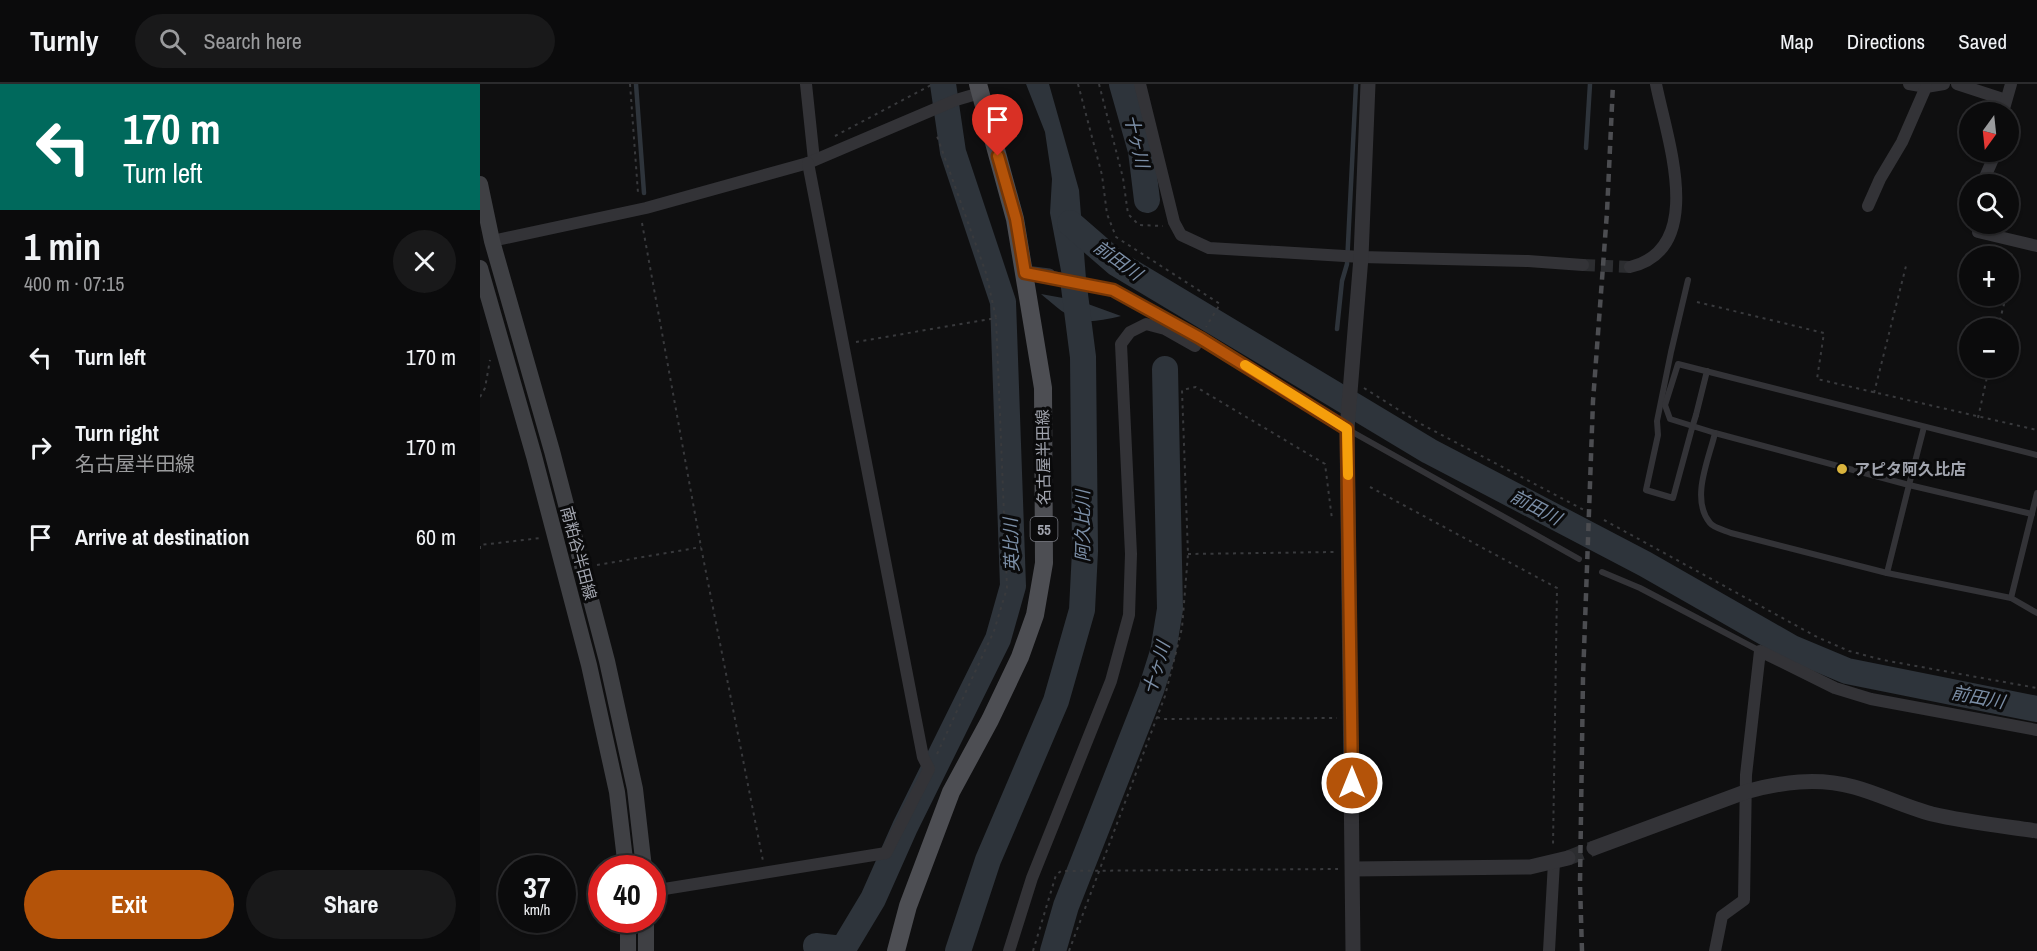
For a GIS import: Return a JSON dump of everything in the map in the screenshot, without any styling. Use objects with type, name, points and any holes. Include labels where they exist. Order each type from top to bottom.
[{"type":"main road","name":"名古屋半田線","points":[[896,951],[908,906],[951,792],[990,720],[1020,657],[1035,615],[1044,563],[1043,388],[1016,219],[979,88]]},
{"type":"main road","name":"南粕谷半田線","points":[[480,184],[486,242],[582,567],[607,661],[635,789],[643,855]]},
{"type":"main road","name":"南粕谷半田線","points":[[480,268],[589,665],[617,792],[624,855]]},
{"type":"main road","points":[[628,933],[628,951]]},
{"type":"main road","points":[[646,933],[646,951]]},
{"type":"street","points":[[666,889],[886,853],[929,769],[923,757],[811,162],[806,84]]},
{"type":"street","points":[[1140,84],[1176,226],[1181,235],[1209,248],[1361,257],[1528,261],[1583,265]]},
{"type":"street","points":[[1353,951],[1347,426],[1361,257],[1368,84]]},
{"type":"street","points":[[1630,267],[1640,265],[1656,254],[1672,234],[1677,215],[1678,195],[1656,84]]},
{"type":"street","points":[[1909,84],[1926,87],[1944,84]]},
{"type":"street","points":[[1957,84],[1996,102]]},
{"type":"street","points":[[2006,102],[2011,84]]},
{"type":"street","points":[[1868,206],[1880,179],[1902,142],[1926,87]]},
{"type":"street","points":[[486,242],[646,208],[811,162],[979,88]]},
{"type":"street","points":[[1986,234],[2037,246]]},
{"type":"street","points":[[1025,273],[1113,290],[1200,338],[1347,426]]},
{"type":"street","points":[[1009,951],[1032,878],[1111,681],[1129,615],[1131,554],[1121,344],[1130,332],[1146,324],[1165,329],[1195,346],[1200,338]]},
{"type":"street","points":[[1715,951],[1722,916],[1744,900],[1745,792],[1760,651],[1835,688],[1871,699],[2037,730]]},
{"type":"street","points":[[1594,848],[1745,792],[1769,785],[1803,781],[1831,782],[1855,787],[1934,814],[2037,831]]},
{"type":"street","points":[[1353,869],[1495,869],[1530,867],[1561,860],[1549,951]]},
{"type":"lane","points":[[1688,280],[1668,363],[1657,421],[1658,435],[1646,490],[1672,498],[1707,371]]},
{"type":"lane","points":[[2032,514],[1909,485],[1715,433],[1670,419],[1665,405],[1678,364],[2037,455]]},
{"type":"lane","points":[[1347,426],[1579,559]]},
{"type":"lane","points":[[1887,573],[1924,427]]},
{"type":"lane","points":[[1715,433],[1701,490],[1702,510],[1711,525],[1731,533],[1887,573],[2012,598],[2037,613]]},
{"type":"lane","points":[[2012,598],[2037,493]]},
{"type":"lane","points":[[1602,572],[1640,588],[1760,651]]},
{"type":"path","points":[[630,84],[638,193]]},
{"type":"path","points":[[826,154],[827,142],[850,126],[933,84]]},
{"type":"path","points":[[1078,84],[1102,175],[1110,228],[1123,243],[1220,304],[1200,338]]},
{"type":"path","points":[[1099,84],[1123,178],[1128,214],[1139,225],[1176,226]]},
{"type":"path","points":[[929,769],[956,716],[994,631],[1007,588],[996,318],[986,273],[937,136]]},
{"type":"path","points":[[642,223],[701,547],[765,872]]},
{"type":"path","points":[[1874,393],[1907,262]]},
{"type":"path","points":[[1697,302],[1824,333],[1817,380],[2037,430]]},
{"type":"path","points":[[844,344],[996,318]]},
{"type":"path","points":[[480,397],[485,388],[494,342],[501,340]]},
{"type":"path","points":[[1978,418],[1987,378]]},
{"type":"path","points":[[1349,381],[1421,424],[1584,510]]},
{"type":"path","points":[[1069,951],[1084,906],[1100,870],[1157,717],[1182,628],[1188,554],[1182,390],[1196,387],[1325,464],[1333,521]]},
{"type":"path","points":[[1370,487],[1557,588],[1552,835],[1561,860]]},
{"type":"path","points":[[1604,520],[1817,637],[1849,651],[1883,660],[2037,688]]},
{"type":"path","points":[[480,549],[480,545],[555,535]]},
{"type":"path","points":[[1188,554],[1336,552],[1336,544]]},
{"type":"path","points":[[582,567],[701,547]]},
{"type":"path","points":[[1157,717],[1162,719],[1352,718]]},
{"type":"path","points":[[1033,951],[1056,875],[1061,871],[1353,869]]},
{"type":"shaded area","points":[[1026,84],[1049,84],[1079,190],[1088,304],[1121,316],[1095,321],[1077,319],[1061,311],[1041,294],[1063,298],[1062,276],[1050,213],[1052,179],[1045,132]]},
{"type":"waterway","points":[[636,84],[644,193]]},
{"type":"waterway","name":"英比川","points":[[816,946],[843,949],[873,899],[905,827],[998,639],[1013,586],[1003,302],[953,152],[943,84]]},
{"type":"waterway","name":"十ヶ川","points":[[1122,84],[1141,151],[1147,200]]},
{"type":"waterway","points":[[1337,329],[1342,281],[1347,264],[1356,84]]},
{"type":"waterway","points":[[1586,148],[1590,84]]},
{"type":"waterway","name":"前田川","points":[[1070,223],[1116,263],[1429,451],[1645,564],[1792,648],[1847,671],[2037,709]]},
{"type":"waterway","name":"阿久比川","points":[[958,951],[988,860],[1056,701],[1082,610],[1085,551],[1083,357],[1074,287]]},
{"type":"waterway","name":"十ヶ川","points":[[1053,951],[1066,906],[1151,690],[1163,652],[1170,609],[1165,369]]},
{"type":"tunnel","points":[[1583,265],[1630,267]]},
{"type":"tunnel","points":[[1568,858],[1594,848]]},
{"type":"railway","points":[[1582,951],[1580,884],[1583,678],[1593,401],[1607,212],[1613,84]]},
{"type":"slow traffic","points":[[1245,365],[1347,429],[1348,475]]},
{"type":"place","name":"アピタ阿久比店","points":[[1842,469]]},
{"type":"route","points":[[998,156],[1016,219],[1025,273],[1113,290],[1200,338],[1347,429],[1352,783]]}]
